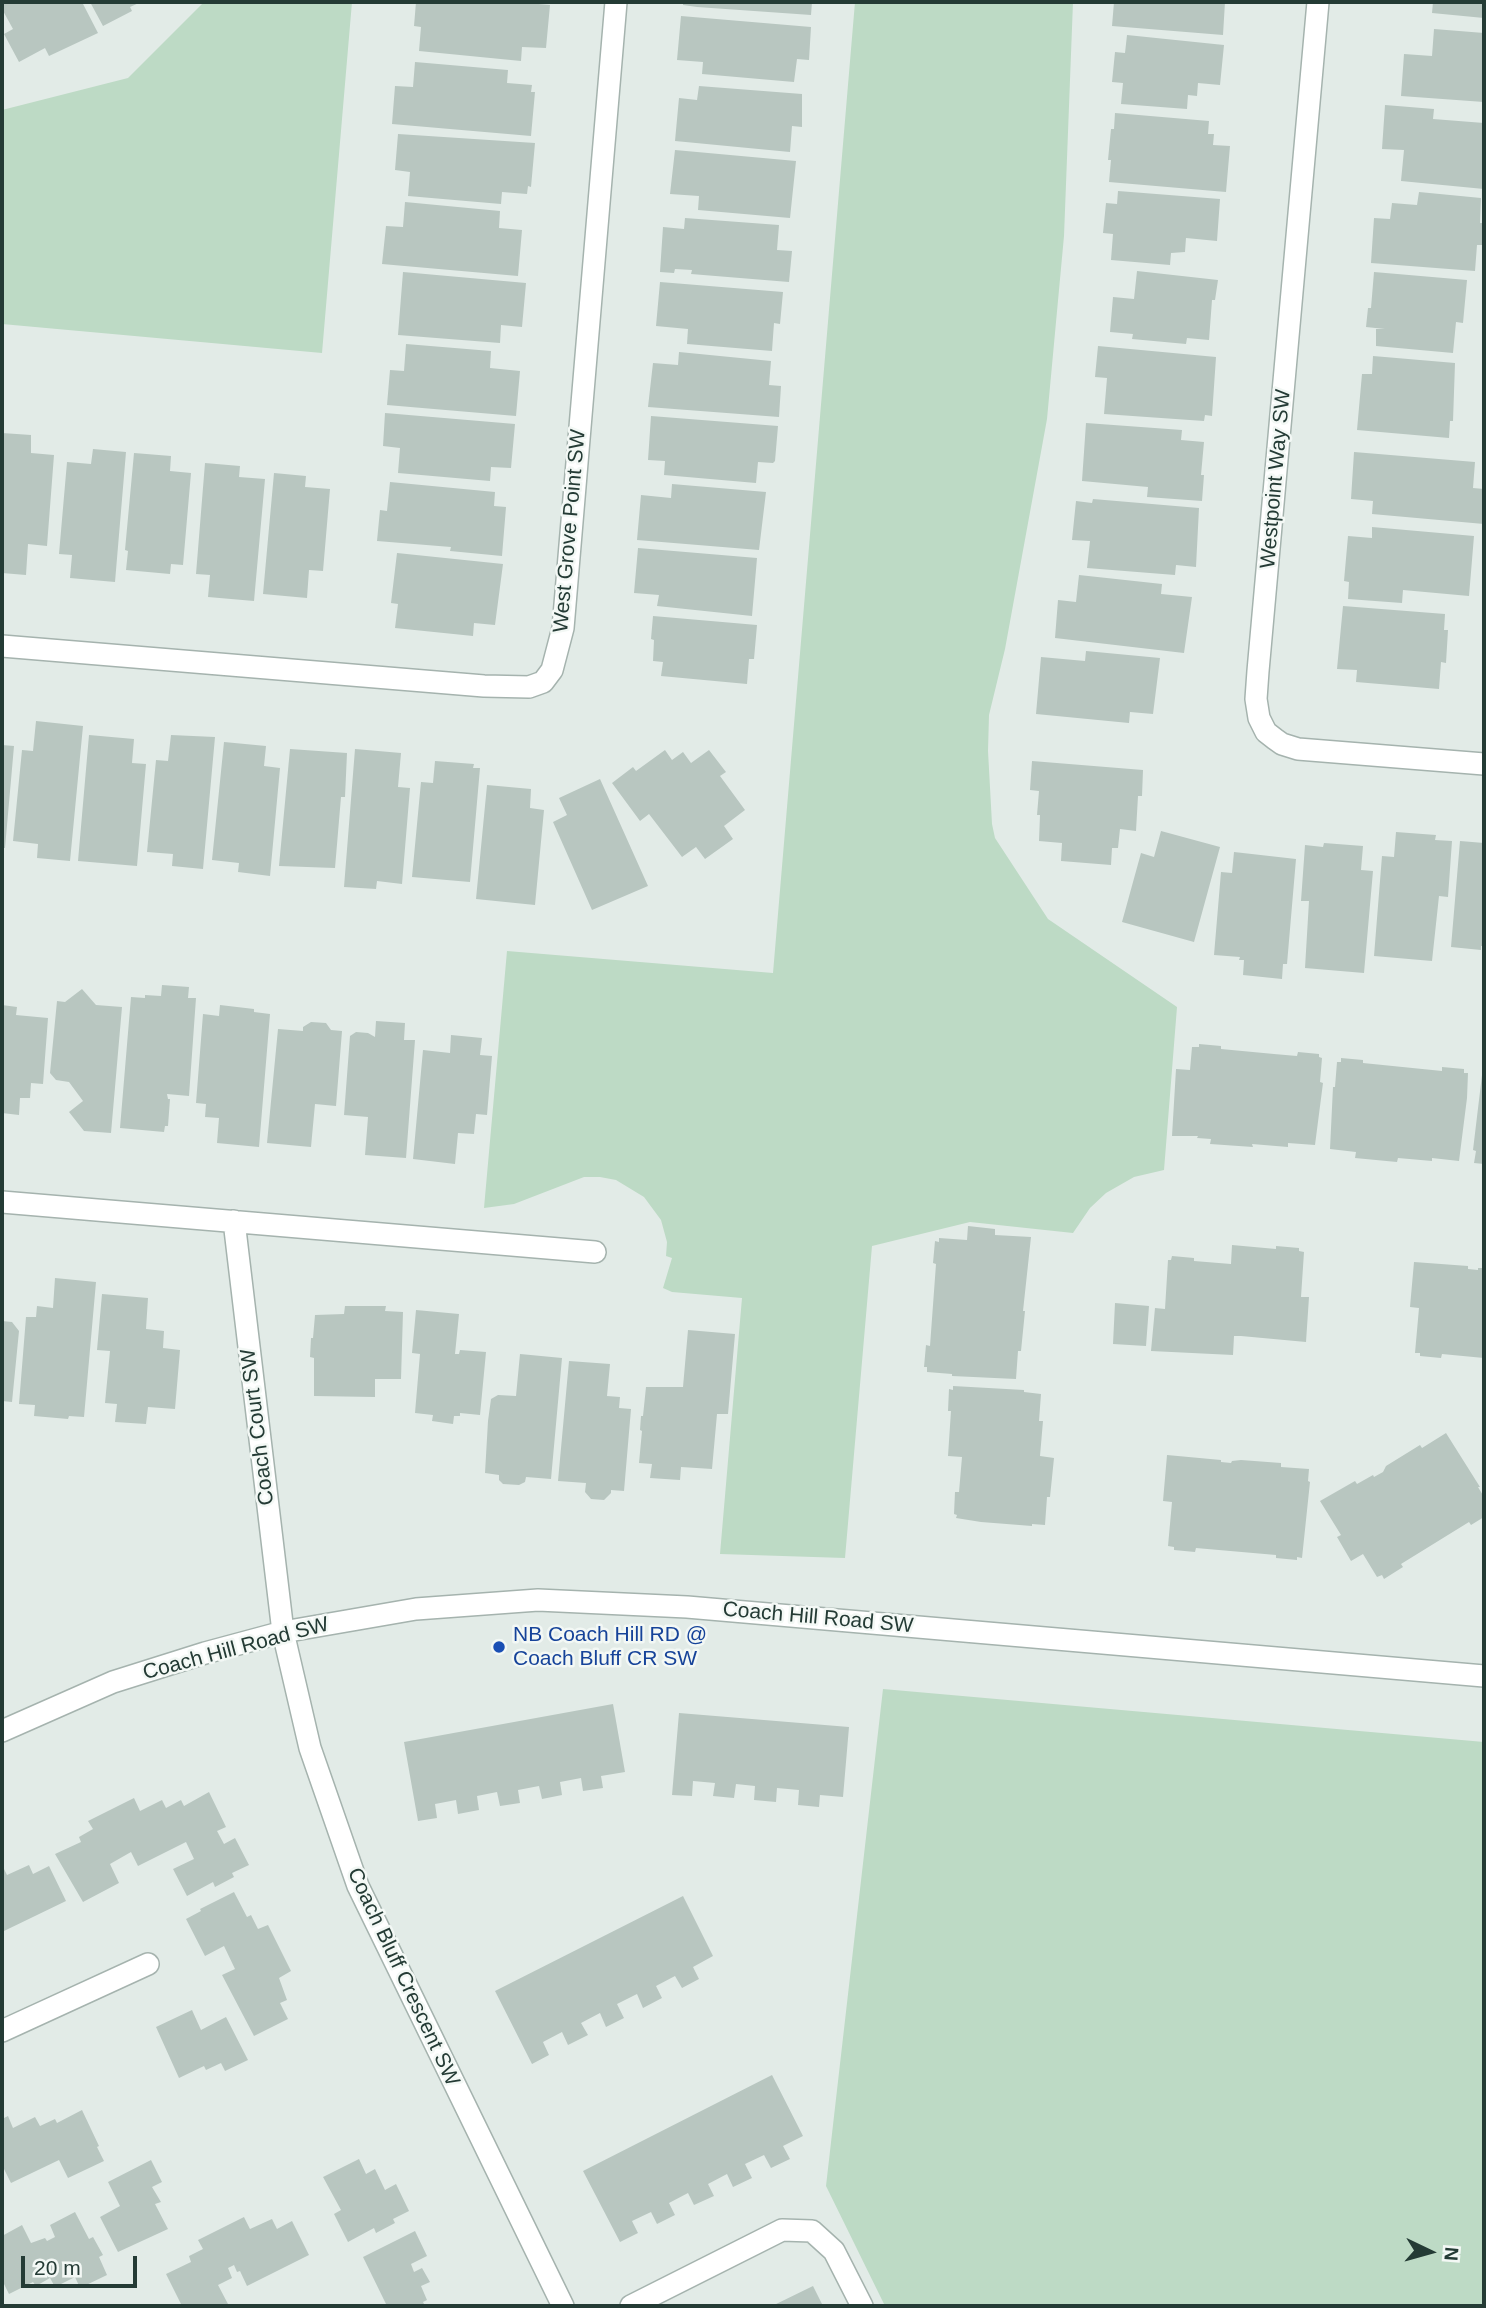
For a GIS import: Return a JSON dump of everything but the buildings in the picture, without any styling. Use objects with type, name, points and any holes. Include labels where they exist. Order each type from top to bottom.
[{"type":"street","name":"West Grove Point SW","points":[[2,646],[484,686],[528,688],[542,682],[552,670],[563,628],[616,2]]},
{"type":"street","name":"Westpoint Way SW","points":[[1318,2],[1258,671],[1256,699],[1259,718],[1266,732],[1282,744],[1298,749],[1484,764]]},
{"type":"street","points":[[2,1202],[595,1252]]},
{"type":"street","name":"Coach Court SW","points":[[234,1221],[283,1632]]},
{"type":"street","name":"Coach Hill Road SW","points":[[2,1731],[113,1682],[283,1632],[416,1609],[538,1600],[687,1607],[1484,1676]]},
{"type":"street","name":"Coach Bluff Crescent SW","points":[[283,1632],[310,1748],[358,1886],[563,2306]]},
{"type":"street","points":[[2,2031],[148,1964]]},
{"type":"street","points":[[631,2306],[782,2230],[812,2231],[834,2251],[862,2306]]},
{"type":"green space","points":[[204,2],[352,2],[322,353],[2,324],[2,110],[128,78]]},
{"type":"green space","points":[[855,2],[1073,2],[1064,236],[1047,419],[1005,649],[989,715],[992,824],[995,838],[1048,919],[1177,1007],[1164,1170],[1134,1177],[1106,1193],[1090,1208],[1073,1233],[970,1222],[872,1246],[845,1558],[720,1554],[742,1298],[672,1292],[663,1288],[672,1258],[666,1256],[667,1242],[661,1220],[644,1197],[616,1180],[584,1177],[514,1204],[484,1208],[507,951],[773,973]]},
{"type":"green space","points":[[883,1689],[1484,1742],[1484,2306],[885,2306],[826,2186]]},
{"type":"place","name":"NB Coach Hill RD @ Coach Bluff CR SW","points":[[499,1647]]}]
